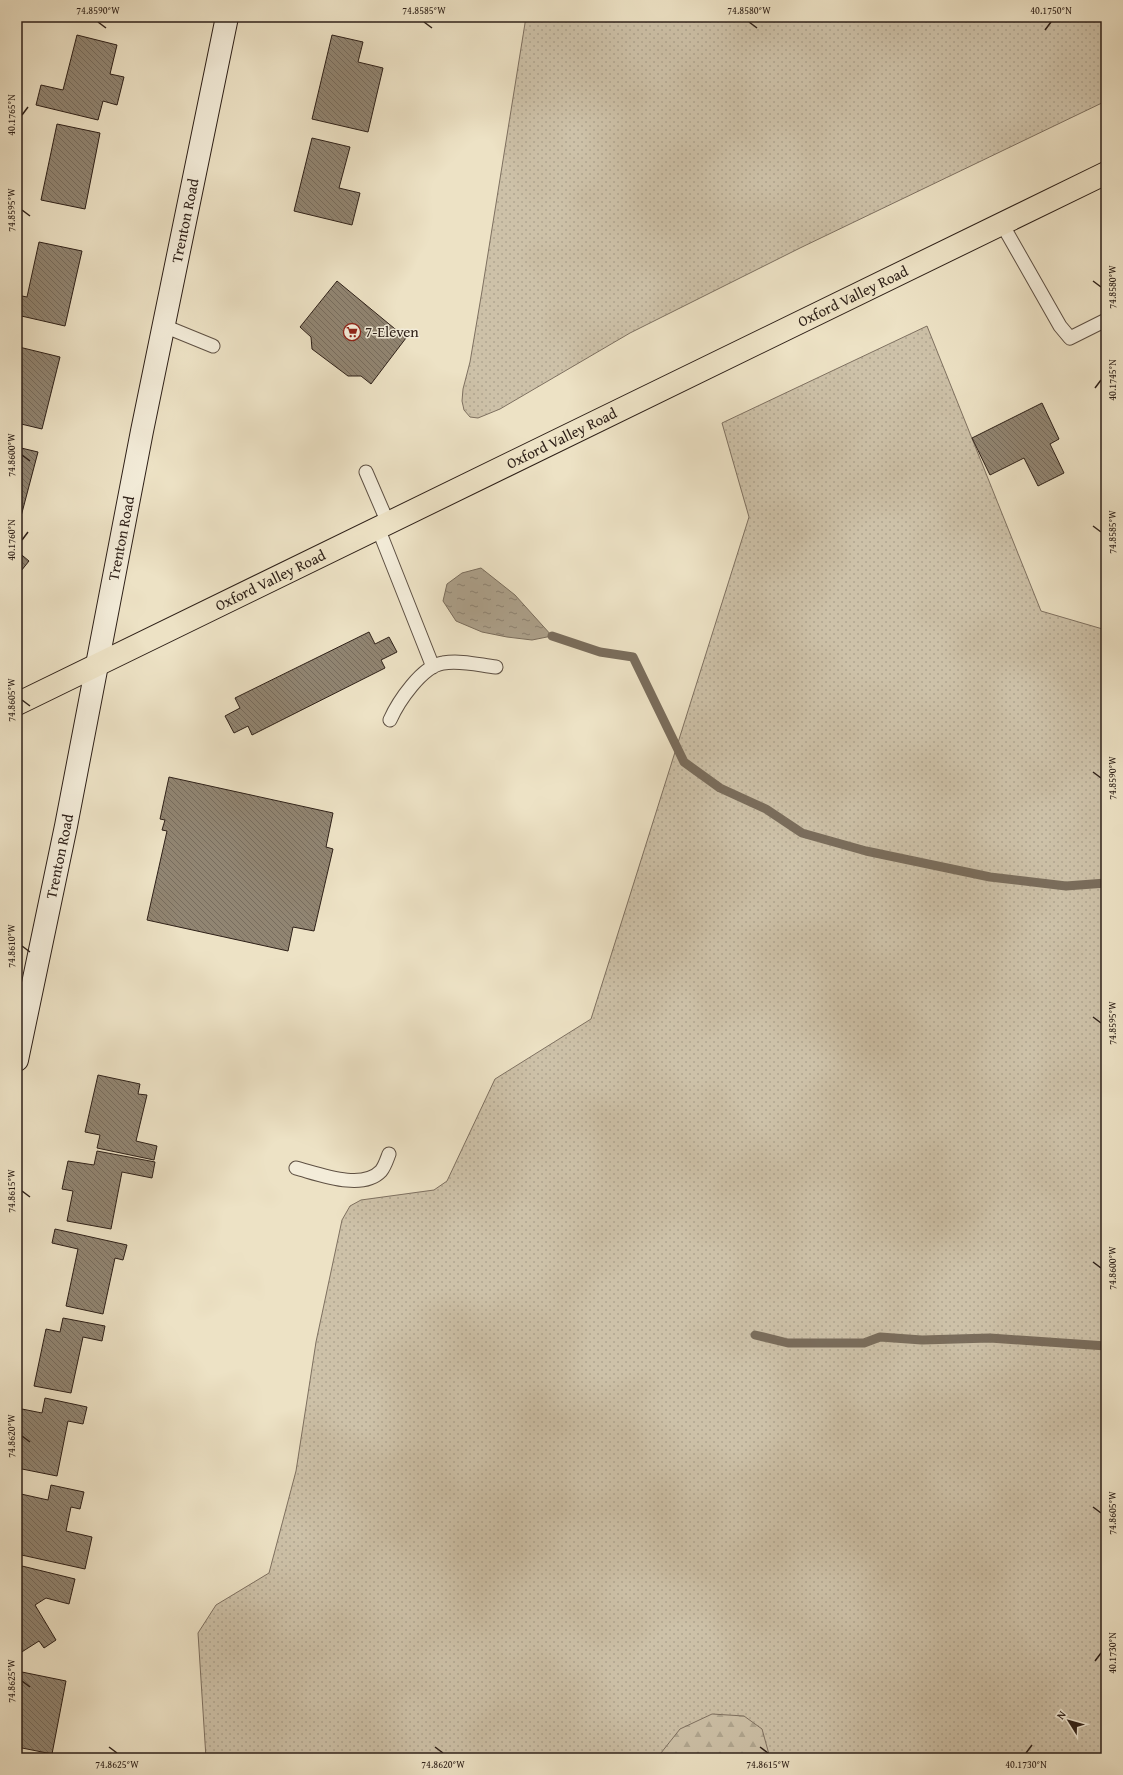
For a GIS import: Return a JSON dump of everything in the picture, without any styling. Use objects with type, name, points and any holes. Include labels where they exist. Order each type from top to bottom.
[{"type":"main road","name":"Trenton Road","points":[[17,1060],[66,826],[142,431],[227,17]]},
{"type":"main road","name":"Oxford Valley Road","points":[[17,704],[1106,173]]},
{"type":"lane","points":[[1002,224],[1060,326],[1070,338],[1106,320]]},
{"type":"lane","points":[[164,326],[213,346]]},
{"type":"lane","points":[[366,472],[433,667]]},
{"type":"lane","points":[[390,720],[397,706],[409,690],[426,671],[433,667],[442,663],[461,662],[496,668]]},
{"type":"lane","points":[[296,1168],[344,1181],[368,1179],[381,1171],[389,1154]]},
{"type":"green space","points":[[526,17],[1106,17],[1106,101],[800,248],[630,333],[500,409],[478,418],[470,417],[464,410],[462,401],[463,389],[470,362]]},
{"type":"green space","points":[[927,326],[1041,611],[1106,630],[1106,1758],[206,1758],[198,1633],[216,1605],[269,1573],[296,1471],[316,1342],[342,1220],[350,1206],[361,1200],[434,1190],[447,1181],[495,1079],[591,1019],[749,517],[722,423]]},
{"type":"green space","points":[[712,1714],[744,1716],[762,1729],[770,1758],[657,1758],[680,1729]]},
{"type":"water","points":[[481,568],[515,595],[552,636],[532,640],[507,637],[482,632],[456,621],[443,601],[447,584],[462,573]]},
{"type":"building","points":[[77,35],[117,45],[110,74],[124,77],[117,105],[103,101],[98,120],[36,105],[41,85],[63,90]]},
{"type":"building","points":[[332,35],[363,42],[358,62],[383,68],[368,132],[312,119]]},
{"type":"building","points":[[57,124],[100,133],[85,209],[41,200]]},
{"type":"building","points":[[312,138],[350,147],[339,188],[360,193],[352,225],[294,211]]},
{"type":"building","points":[[39,242],[82,251],[65,326],[17,315],[17,295],[27,297]]},
{"type":"building","name":"7-Eleven","points":[[337,281],[406,338],[371,384],[361,376],[348,376],[312,349],[311,337],[300,327]]},
{"type":"building","points":[[19,347],[60,357],[42,429],[17,423],[17,354]]},
{"type":"building","points":[[1042,403],[1059,439],[1050,444],[1064,473],[1038,486],[1024,458],[990,475],[972,438]]},
{"type":"building","points":[[17,447],[38,452],[19,524],[17,524]]},
{"type":"building","points":[[17,551],[29,561],[17,576]]},
{"type":"building","points":[[369,632],[375,644],[389,637],[397,652],[381,660],[385,668],[252,735],[248,726],[234,733],[225,716],[240,708],[235,698]]},
{"type":"building","points":[[169,777],[333,813],[326,847],[333,849],[314,931],[293,927],[288,951],[147,920],[167,831],[162,830],[165,820],[160,819]]},
{"type":"building","points":[[98,1075],[140,1084],[138,1094],[147,1095],[136,1141],[157,1146],[154,1160],[97,1148],[100,1135],[85,1132]]},
{"type":"building","points":[[97,1151],[155,1162],[152,1178],[122,1172],[111,1229],[67,1221],[73,1191],[62,1189],[68,1161],[94,1165]]},
{"type":"building","points":[[55,1229],[127,1245],[123,1260],[115,1258],[103,1314],[66,1306],[78,1249],[52,1243]]},
{"type":"building","points":[[63,1318],[105,1326],[102,1341],[83,1337],[71,1393],[34,1386],[46,1329],[60,1332]]},
{"type":"building","points":[[45,1398],[87,1407],[83,1424],[68,1421],[57,1476],[17,1468],[17,1431],[22,1409],[42,1413]]},
{"type":"building","points":[[51,1485],[84,1492],[80,1509],[71,1507],[66,1531],[92,1537],[85,1569],[17,1554],[17,1511],[21,1494],[48,1500]]},
{"type":"building","points":[[22,1566],[75,1579],[69,1604],[46,1598],[35,1605],[56,1640],[44,1648],[39,1641],[17,1655],[17,1588]]},
{"type":"building","points":[[17,1671],[66,1681],[52,1754],[17,1747]]},
{"type":"waterway","points":[[552,636],[600,652],[633,657],[684,762],[720,788],[766,809],[802,833],[866,851],[990,877],[1066,886],[1106,883]]},
{"type":"waterway","points":[[755,1335],[788,1343],[864,1343],[880,1337],[922,1340],[990,1338],[1106,1346]]},
{"type":"place","name":"7-Eleven","points":[[352,332]]}]
